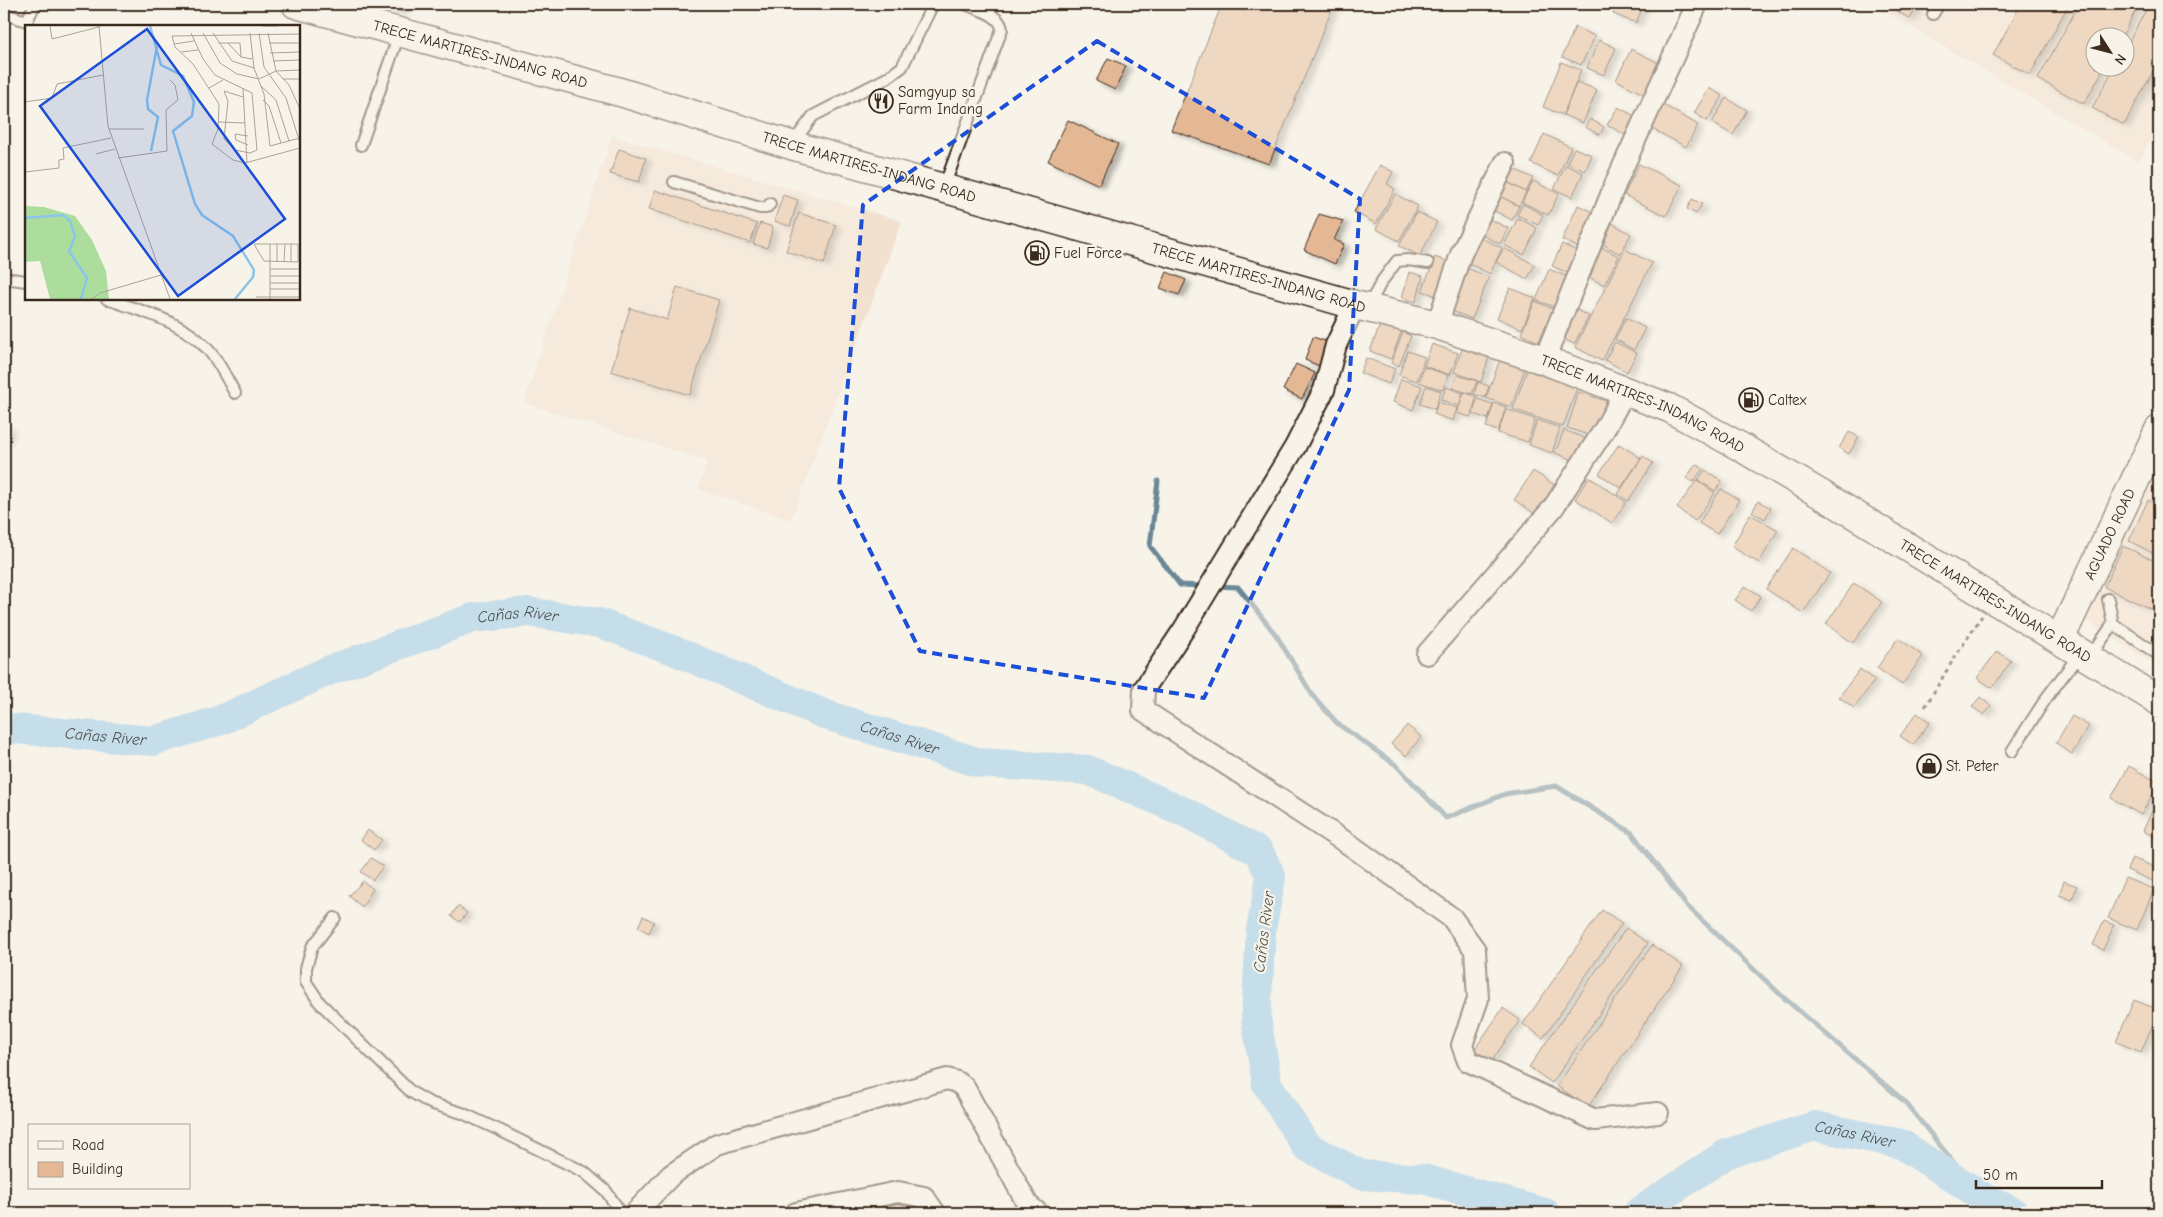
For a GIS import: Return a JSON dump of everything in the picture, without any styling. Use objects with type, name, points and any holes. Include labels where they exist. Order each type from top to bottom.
[{"type":"main road","name":"TRECE MARTIRES-INDANG ROAD","points":[[296,4],[620,92],[791,145],[1437,326],[1544,360],[1626,390],[1669,408],[1739,446],[1994,599],[2159,701]]},
{"type":"main road","name":"AGUADO ROAD","points":[[2077,650],[2159,430]]},
{"type":"street","points":[[1544,360],[1617,180],[1697,4]]},
{"type":"street","points":[[1437,326],[1461,254],[1505,164]]},
{"type":"street","points":[[1361,306],[1336,345],[1324,390],[1295,447],[1144,689],[1143,710],[1353,847],[1452,918],[1475,950],[1478,999],[1462,1045],[1468,1061],[1595,1120],[1658,1112]]},
{"type":"street","points":[[1427,654],[1554,508],[1604,430],[1626,390]]},
{"type":"street","points":[[635,1213],[671,1175],[718,1144],[947,1079],[957,1082],[964,1087],[1028,1206],[1038,1213]]},
{"type":"street","points":[[796,1213],[898,1192],[924,1197],[935,1213]]},
{"type":"lane","points":[[4,14],[27,21],[35,4]]},
{"type":"lane","points":[[791,145],[813,116],[887,78],[902,67],[933,4]]},
{"type":"lane","points":[[944,188],[1002,29],[1001,22],[995,17],[965,4]]},
{"type":"lane","points":[[1933,14],[1939,4]]},
{"type":"lane","points":[[361,145],[400,33]]},
{"type":"lane","points":[[674,182],[760,208],[766,208],[770,204]]},
{"type":"lane","points":[[1361,306],[1398,262],[1408,260],[1428,263]]},
{"type":"lane","points":[[4,278],[25,281]]},
{"type":"lane","points":[[110,300],[162,318],[189,333],[213,355],[235,393]]},
{"type":"lane","points":[[2108,599],[2112,624],[2159,655]]},
{"type":"lane","points":[[2012,751],[2077,650],[2112,624]]},
{"type":"lane","points":[[335,918],[312,947],[306,968],[306,982],[320,1003],[411,1092],[430,1103],[462,1113],[499,1130],[584,1172],[606,1190],[621,1213]]},
{"type":"path","points":[[1925,707],[1952,660],[1994,599]]},
{"type":"highlighted area","points":[[1097,41],[1360,199],[1349,390],[1204,698],[920,651],[839,488],[863,205]]},
{"type":"shaded area","points":[[1872,4],[2159,4],[2159,122],[2139,162]]},
{"type":"shaded area","points":[[612,136],[902,221],[791,520],[698,489],[707,461],[524,403]]},
{"type":"shaded area","points":[[2159,463],[2159,668],[2085,620]]},
{"type":"building","points":[[371,4],[380,4],[379,8],[370,8]]},
{"type":"building","points":[[389,4],[405,4],[402,12],[388,8]]},
{"type":"building","points":[[1222,4],[1334,4],[1269,164],[1171,130]]},
{"type":"building","points":[[1616,4],[1644,4],[1636,23],[1613,14]]},
{"type":"building","points":[[1886,4],[1918,4],[1910,19]]},
{"type":"building","points":[[2021,4],[2069,4],[2030,75],[1993,55]]},
{"type":"building","points":[[2079,4],[2139,4],[2126,28],[2086,28],[2086,78],[2098,78],[2084,104],[2038,79]]},
{"type":"building","points":[[2149,4],[2159,4],[2159,60],[2124,125],[2092,108],[2108,78],[2136,78],[2136,28]]},
{"type":"building","points":[[1575,27],[1595,36],[1581,65],[1562,57]]},
{"type":"building","points":[[1599,40],[1616,48],[1604,75],[1587,68]]},
{"type":"building","points":[[1631,49],[1663,65],[1647,96],[1616,80]]},
{"type":"building","points":[[1108,58],[1126,66],[1115,90],[1096,81]]},
{"type":"building","points":[[1561,62],[1581,70],[1563,115],[1543,107]]},
{"type":"building","points":[[1577,82],[1597,90],[1583,123],[1563,115]]},
{"type":"building","points":[[1709,88],[1723,96],[1707,121],[1694,113]]},
{"type":"building","points":[[1726,98],[1747,110],[1733,135],[1712,123]]},
{"type":"building","points":[[1660,103],[1698,125],[1686,147],[1647,126]]},
{"type":"building","points":[[1618,107],[1636,117],[1626,135],[1607,125]]},
{"type":"building","points":[[1590,119],[1604,127],[1600,135],[1585,127]]},
{"type":"building","points":[[1068,120],[1118,144],[1099,185],[1048,161]]},
{"type":"building","points":[[1544,134],[1571,147],[1558,176],[1531,163]]},
{"type":"building","points":[[1574,148],[1592,155],[1585,171],[1567,163]]},
{"type":"building","points":[[619,149],[646,158],[639,182],[610,174]]},
{"type":"building","points":[[1639,164],[1682,185],[1666,216],[1624,195]]},
{"type":"building","points":[[1380,165],[1393,172],[1387,184],[1395,189],[1376,224],[1354,212]]},
{"type":"building","points":[[1566,165],[1583,173],[1572,197],[1554,189]]},
{"type":"building","points":[[1510,167],[1533,178],[1526,192],[1503,180]]},
{"type":"building","points":[[1503,180],[1526,192],[1519,206],[1496,194]]},
{"type":"building","points":[[1533,181],[1559,194],[1548,215],[1522,202]]},
{"type":"building","points":[[655,190],[757,224],[750,243],[649,209]]},
{"type":"building","points":[[1395,194],[1418,206],[1399,241],[1376,229]]},
{"type":"building","points":[[1496,194],[1519,206],[1512,220],[1489,208]]},
{"type":"building","points":[[783,195],[798,200],[790,226],[774,221]]},
{"type":"building","points":[[1692,199],[1702,204],[1696,214],[1687,209]]},
{"type":"building","points":[[1523,204],[1543,215],[1538,225],[1517,215]]},
{"type":"building","points":[[1578,205],[1598,215],[1582,249],[1562,240]]},
{"type":"building","points":[[1417,212],[1437,222],[1420,256],[1399,246]]},
{"type":"building","points":[[799,213],[836,225],[824,264],[786,251]]},
{"type":"building","points":[[1319,214],[1343,221],[1334,240],[1344,244],[1335,264],[1304,250]]},
{"type":"building","points":[[1487,218],[1508,228],[1500,244],[1480,234]]},
{"type":"building","points":[[1518,218],[1537,228],[1524,255],[1504,245]]},
{"type":"building","points":[[1605,219],[1631,234],[1620,254],[1594,239]]},
{"type":"building","points":[[760,223],[773,227],[767,248],[753,244]]},
{"type":"building","points":[[1473,234],[1502,248],[1490,274],[1461,260]]},
{"type":"building","points":[[1562,244],[1581,253],[1572,275],[1552,266]]},
{"type":"building","points":[[1595,244],[1619,256],[1604,285],[1580,273]]},
{"type":"building","points":[[1504,248],[1535,265],[1527,279],[1496,262]]},
{"type":"building","points":[[1625,249],[1652,263],[1602,361],[1575,347]]},
{"type":"building","points":[[1435,257],[1453,264],[1440,297],[1422,291]]},
{"type":"building","points":[[1462,266],[1489,277],[1472,319],[1444,308]]},
{"type":"building","points":[[1549,269],[1572,279],[1559,309],[1536,300]]},
{"type":"building","points":[[1167,272],[1186,280],[1179,295],[1160,288]]},
{"type":"building","points":[[1409,272],[1423,276],[1416,302],[1402,298]]},
{"type":"building","points":[[677,287],[719,300],[690,395],[611,371],[630,308],[667,320]]},
{"type":"building","points":[[1510,288],[1535,298],[1522,329],[1497,318]]},
{"type":"building","points":[[1535,301],[1559,312],[1545,345],[1521,334]]},
{"type":"building","points":[[1569,306],[1589,316],[1574,344],[1554,334]]},
{"type":"building","points":[[1626,318],[1645,328],[1634,350],[1615,339]]},
{"type":"building","points":[[1381,322],[1402,330],[1391,359],[1370,351]]},
{"type":"building","points":[[1403,332],[1411,336],[1399,366],[1391,363]]},
{"type":"building","points":[[1313,337],[1331,343],[1322,367],[1305,360]]},
{"type":"building","points":[[1615,342],[1637,353],[1627,372],[1605,360]]},
{"type":"building","points":[[1432,344],[1458,353],[1450,375],[1424,366]]},
{"type":"building","points":[[1462,349],[1489,357],[1481,382],[1454,372]]},
{"type":"building","points":[[1407,351],[1425,357],[1417,381],[1399,375]]},
{"type":"building","points":[[1366,358],[1395,369],[1389,384],[1360,373]]},
{"type":"building","points":[[1500,359],[1525,368],[1511,407],[1486,398]]},
{"type":"building","points":[[1296,364],[1315,373],[1302,399],[1283,390]]},
{"type":"building","points":[[1424,367],[1448,375],[1443,390],[1419,382]]},
{"type":"building","points":[[1527,370],[1577,388],[1563,427],[1513,409]]},
{"type":"building","points":[[1457,375],[1477,381],[1472,394],[1452,388]]},
{"type":"building","points":[[1401,379],[1422,386],[1413,410],[1393,402]]},
{"type":"building","points":[[1478,382],[1489,386],[1485,398],[1474,394]]},
{"type":"building","points":[[1426,386],[1441,391],[1435,409],[1420,404]]},
{"type":"building","points":[[1446,387],[1463,393],[1459,406],[1441,400]]},
{"type":"building","points":[[1464,392],[1477,397],[1470,417],[1457,413]]},
{"type":"building","points":[[1579,392],[1606,401],[1594,437],[1567,428]]},
{"type":"building","points":[[1477,399],[1493,404],[1488,419],[1473,414]]},
{"type":"building","points":[[1438,402],[1457,408],[1453,421],[1434,414]]},
{"type":"building","points":[[1494,403],[1506,407],[1498,431],[1486,427]]},
{"type":"building","points":[[1506,409],[1535,419],[1528,442],[1498,433]]},
{"type":"building","points":[[1537,420],[1560,428],[1552,453],[1529,445]]},
{"type":"building","points":[[4,426],[10,428],[4,443]]},
{"type":"building","points":[[1564,430],[1587,439],[1578,462],[1555,453]]},
{"type":"building","points":[[1849,432],[1859,437],[1849,454],[1839,448]]},
{"type":"building","points":[[1619,444],[1641,458],[1621,488],[1599,474]]},
{"type":"building","points":[[1643,456],[1653,463],[1628,501],[1618,494]]},
{"type":"building","points":[[1696,464],[1703,469],[1693,482],[1686,478]]},
{"type":"building","points":[[1705,470],[1722,481],[1715,491],[1698,480]]},
{"type":"building","points":[[1533,471],[1559,488],[1540,517],[1514,500]]},
{"type":"building","points":[[1589,477],[1626,502],[1612,523],[1575,499]]},
{"type":"building","points":[[1697,480],[1715,493],[1695,521],[1677,508]]},
{"type":"building","points":[[2159,481],[2159,497],[2153,494]]},
{"type":"building","points":[[1721,489],[1739,500],[1717,534],[1699,523]]},
{"type":"building","points":[[2148,500],[2159,505],[2159,556],[2129,541]]},
{"type":"building","points":[[1758,501],[1771,508],[1765,519],[1752,512]]},
{"type":"building","points":[[1750,514],[1778,530],[1759,563],[1732,547]]},
{"type":"building","points":[[2123,546],[2159,563],[2159,613],[2104,587]]},
{"type":"building","points":[[1793,548],[1830,573],[1803,613],[1766,589]]},
{"type":"building","points":[[1854,583],[1882,602],[1853,643],[1826,624]]},
{"type":"building","points":[[1745,586],[1761,596],[1751,611],[1735,600]]},
{"type":"building","points":[[1898,638],[1923,656],[1902,685],[1877,668]]},
{"type":"building","points":[[1997,651],[2011,661],[1992,688],[1977,678]]},
{"type":"building","points":[[1860,669],[1875,680],[1854,708],[1839,697]]},
{"type":"building","points":[[1980,697],[1991,706],[1984,715],[1972,707]]},
{"type":"building","points":[[1917,713],[1930,722],[1913,745],[1900,736]]},
{"type":"building","points":[[2072,716],[2089,726],[2072,754],[2056,743]]},
{"type":"building","points":[[1407,725],[1421,737],[1406,756],[1391,744]]},
{"type":"building","points":[[2129,766],[2159,783],[2141,815],[2111,798]]},
{"type":"building","points":[[2159,795],[2159,839],[2143,831]]},
{"type":"building","points":[[368,830],[382,840],[374,850],[361,840]]},
{"type":"building","points":[[371,858],[383,866],[373,880],[361,872]]},
{"type":"building","points":[[2132,858],[2159,869],[2158,883],[2127,870]]},
{"type":"building","points":[[2125,878],[2154,889],[2137,930],[2108,918]]},
{"type":"building","points":[[363,881],[373,889],[362,907],[349,896]]},
{"type":"building","points":[[2064,881],[2077,886],[2072,900],[2059,895]]},
{"type":"building","points":[[458,906],[467,913],[460,922],[451,916]]},
{"type":"building","points":[[1602,910],[1622,923],[1543,1038],[1523,1024]]},
{"type":"building","points":[[643,916],[654,922],[649,933],[638,927]]},
{"type":"building","points":[[2104,921],[2114,925],[2103,950],[2093,945]]},
{"type":"building","points":[[1626,928],[1648,943],[1552,1083],[1529,1067]]},
{"type":"building","points":[[1652,945],[1683,966],[1588,1107],[1557,1086]]},
{"type":"building","points":[[2134,1000],[2159,1010],[2141,1052],[2116,1042]]},
{"type":"building","points":[[1503,1008],[1520,1020],[1491,1062],[1474,1050]]},
{"type":"building","points":[[872,1207],[872,1213],[857,1213],[857,1210]]},
{"type":"waterway","points":[[1158,481],[1150,546],[1180,585],[1205,586]]},
{"type":"waterway","points":[[1216,586],[1238,587],[1276,635],[1313,696],[1338,724],[1396,765],[1446,818],[1505,794],[1556,786],[1632,833],[1686,905],[1783,997],[1905,1102],[1980,1195]]},
{"type":"waterway","name":"Cañas River","points":[[4,728],[153,741],[221,720],[330,670],[473,618],[528,612],[599,623],[673,650],[826,715],[980,763],[1088,770],[1187,813],[1259,852],[1271,877],[1261,930],[1256,1018],[1267,1084],[1306,1146],[1361,1175],[1423,1179],[1545,1213]]},
{"type":"waterway","name":"Cañas River","points":[[1638,1213],[1726,1154],[1815,1126],[1901,1144],[1980,1195],[2015,1213]]},
{"type":"place","name":"Samgyup sa Farm Indang","points":[[881,101]]},
{"type":"place","name":"Fuel Force","points":[[1037,253]]},
{"type":"place","name":"Caltex","points":[[1751,400]]},
{"type":"place","name":"St. Peter","points":[[1929,766]]}]
